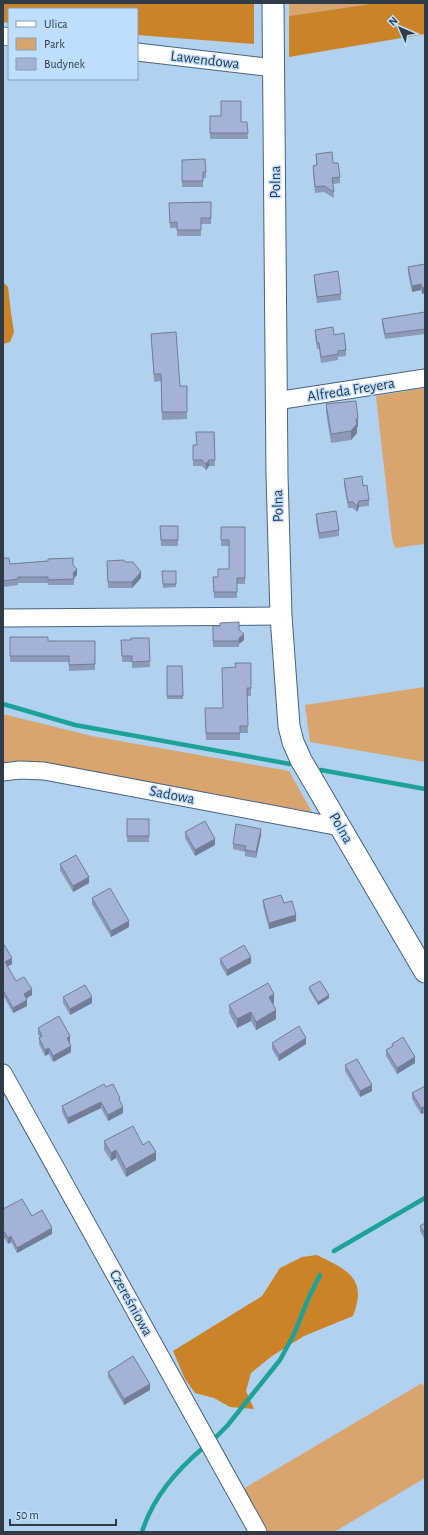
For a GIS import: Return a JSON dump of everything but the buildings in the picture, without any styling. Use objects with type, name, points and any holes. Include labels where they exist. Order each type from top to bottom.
[{"type":"street","name":"Polna","points":[[273,3],[276,401],[281,616],[289,726],[293,742],[301,760],[425,972]]},
{"type":"street","name":"Lawendowa","points":[[138,52],[274,68]]},
{"type":"street","name":"Alfreda Freyera","points":[[276,401],[425,378]]},
{"type":"street","points":[[3,618],[281,616]]},
{"type":"street","name":"Sadowa","points":[[3,772],[20,770],[44,771],[340,827]]},
{"type":"street","name":"Czereśniowa","points":[[3,1074],[258,1532]]},
{"type":"green space","points":[[289,3],[377,3],[289,16]]},
{"type":"green space","points":[[425,388],[425,544],[395,548],[392,538],[376,396]]},
{"type":"green space","points":[[425,687],[425,762],[310,742],[305,705]]},
{"type":"green space","points":[[3,714],[92,736],[289,771],[312,812],[32,761],[3,763]]},
{"type":"green space","points":[[422,1383],[425,1388],[425,1478],[334,1532],[267,1532],[243,1489]]},
{"type":"shaded area","points":[[3,3],[254,3],[254,44],[138,35],[138,8],[8,8],[8,23],[3,22]]},
{"type":"shaded area","points":[[377,3],[425,3],[425,34],[289,57],[289,16]]},
{"type":"shaded area","points":[[3,282],[8,287],[14,332],[10,342],[3,344]]},
{"type":"shaded area","points":[[317,1255],[346,1271],[352,1277],[356,1284],[358,1293],[353,1316],[304,1336],[272,1356],[251,1373],[246,1391],[254,1409],[230,1407],[214,1398],[195,1393],[185,1379],[173,1351],[262,1296],[280,1268],[302,1257]]},
{"type":"waterway","points":[[3,704],[75,725],[290,764]]},
{"type":"waterway","points":[[321,770],[425,789]]},
{"type":"waterway","points":[[334,1251],[425,1198]]},
{"type":"waterway","points":[[213,1440],[227,1426],[280,1360],[294,1334],[320,1275]]},
{"type":"waterway","points":[[142,1532],[152,1507],[167,1485],[184,1465],[204,1447]]}]
